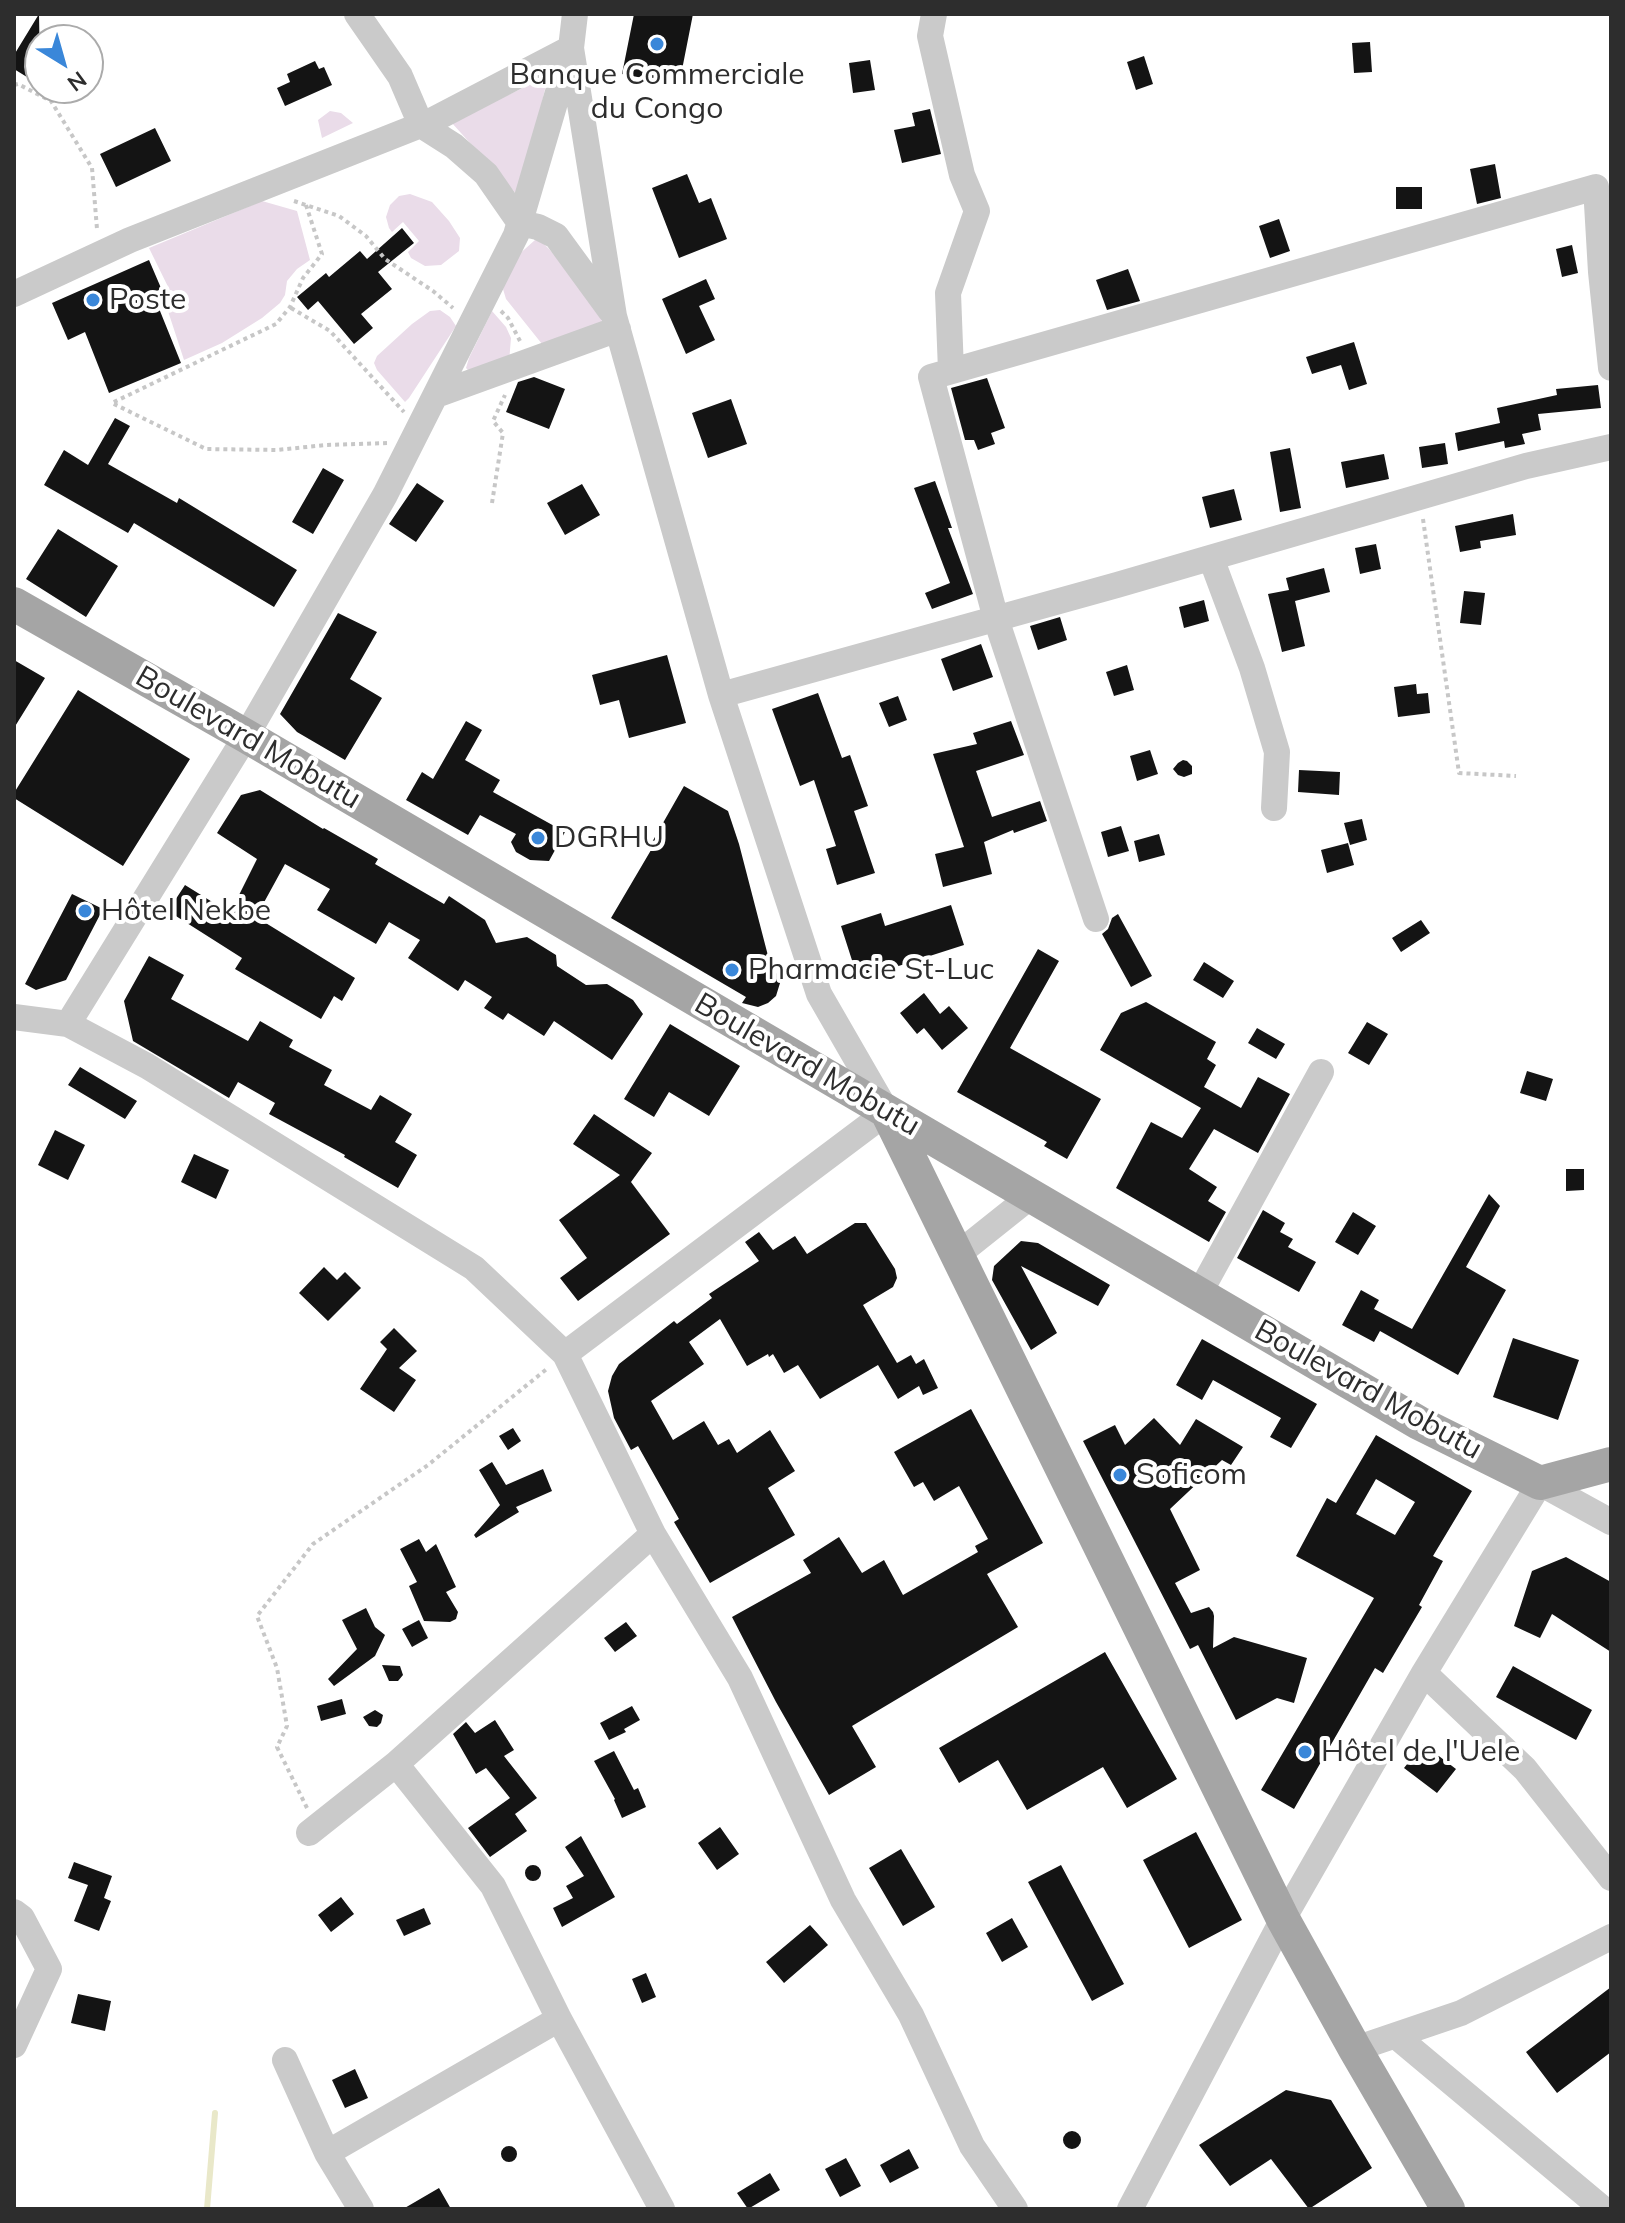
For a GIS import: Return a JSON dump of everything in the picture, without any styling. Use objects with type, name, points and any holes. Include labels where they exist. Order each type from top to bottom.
[{"type":"main road","name":"Boulevard Mobutu","points":[[14,604],[246,736],[1419,1423],[1540,1483]]},
{"type":"main road","points":[[887,1112],[1283,1919],[1448,2209]]},
{"type":"main road","points":[[1540,1483],[1611,1464]]},
{"type":"street","points":[[357,14],[400,76],[421,125],[454,146],[486,174],[520,223],[556,236],[616,322]]},
{"type":"street","points":[[68,1024],[246,736],[385,495],[436,395],[516,235],[571,48],[575,14]]},
{"type":"street","points":[[934,14],[930,36],[962,175],[977,211],[948,293],[951,371]]},
{"type":"street","points":[[14,294],[99,254],[421,125],[571,48]]},
{"type":"street","points":[[565,1354],[887,1112],[819,994],[721,695],[616,322],[571,48]]},
{"type":"street","points":[[1096,919],[996,619],[931,377],[1596,187],[1611,368]]},
{"type":"street","points":[[436,395],[616,322]]},
{"type":"street","points":[[721,695],[1526,466],[1611,447]]},
{"type":"street","points":[[1211,558],[1252,668],[1277,752],[1274,808]]},
{"type":"street","points":[[14,1017],[68,1024],[147,1066],[474,1268],[565,1354],[653,1534],[740,1678],[843,1900],[911,2015],[972,2146],[1015,2209]]},
{"type":"street","points":[[1199,1294],[1321,1072]]},
{"type":"street","points":[[957,1255],[1031,1196]]},
{"type":"street","points":[[1130,2209],[1283,1919],[1424,1673],[1540,1483],[1611,1522]]},
{"type":"street","points":[[309,1833],[396,1764],[653,1534]]},
{"type":"street","points":[[1424,1673],[1525,1769],[1611,1878]]},
{"type":"street","points":[[396,1764],[493,1886],[559,2019],[662,2209]]},
{"type":"street","points":[[14,1912],[22,1918],[49,1969],[14,2045]]},
{"type":"street","points":[[1355,2049],[1461,2013],[1611,1937]]},
{"type":"street","points":[[327,2153],[559,2019]]},
{"type":"street","points":[[1396,2036],[1603,2209]]},
{"type":"street","points":[[285,2060],[327,2153],[361,2209]]},
{"type":"path","points":[[14,85],[18,84],[51,101],[92,168],[99,254]]},
{"type":"path","points":[[254,191],[339,216],[366,236],[385,259],[452,305],[469,328]]},
{"type":"path","points":[[290,307],[330,331],[369,371],[415,436],[277,450],[206,449],[112,403],[276,324],[290,307],[303,278],[322,254],[306,205]]},
{"type":"path","points":[[1420,497],[1459,773],[1516,776]]},
{"type":"path","points":[[331,1815],[306,1807],[277,1747],[287,1726],[277,1668],[257,1616],[313,1544],[428,1465],[565,1354]]},
{"type":"shaded area","points":[[548,76],[520,198],[451,122]]},
{"type":"shaded area","points":[[330,111],[341,113],[353,123],[322,138],[318,120]]},
{"type":"shaded area","points":[[410,194],[432,202],[460,238],[459,251],[441,265],[425,266],[411,258],[408,252],[419,241],[403,222],[392,232],[389,228],[386,217],[390,205],[399,196]]},
{"type":"shaded area","points":[[262,201],[297,211],[310,260],[287,281],[280,303],[262,318],[222,343],[184,360],[167,308],[175,301],[149,248]]},
{"type":"shaded area","points":[[535,240],[550,250],[603,315],[601,324],[542,344],[506,299],[503,289],[516,257]]},
{"type":"shaded area","points":[[440,310],[456,326],[405,402],[374,363],[377,356],[412,324],[430,311]]},
{"type":"shaded area","points":[[492,311],[511,338],[509,362],[468,370],[469,358]]},
{"type":"building","name":"Banque Commerciale du Congo","points":[[634,14],[693,14],[679,85],[622,74]]},
{"type":"building","points":[[24,39],[24,75],[14,69],[14,55]]},
{"type":"building","points":[[1370,42],[1372,72],[1354,73],[1352,43]]},
{"type":"building","points":[[1144,56],[1153,84],[1136,90],[1127,62]]},
{"type":"building","points":[[870,60],[875,90],[853,93],[849,63]]},
{"type":"building","points":[[315,61],[319,69],[324,67],[332,85],[285,106],[277,88],[290,82],[287,74]]},
{"type":"building","points":[[930,109],[941,154],[902,163],[894,130],[915,126],[912,113]]},
{"type":"building","points":[[155,128],[171,161],[116,187],[100,154]]},
{"type":"building","points":[[1495,164],[1501,198],[1477,204],[1470,169]]},
{"type":"building","points":[[687,174],[699,203],[711,198],[727,239],[679,258],[652,188]]},
{"type":"building","points":[[1396,187],[1422,187],[1422,209],[1396,209]]},
{"type":"building","points":[[1279,219],[1290,251],[1270,258],[1259,226]]},
{"type":"building","points":[[402,228],[414,243],[378,272],[392,289],[361,314],[373,328],[354,344],[318,301],[308,310],[297,297],[326,273],[329,277],[360,251],[367,259]]},
{"type":"building","points":[[1572,245],[1578,273],[1562,277],[1556,249]]},
{"type":"building","points":[[149,260],[167,302],[158,306],[181,363],[109,393],[85,332],[68,340],[52,303]]},
{"type":"building","points":[[1128,269],[1140,301],[1107,310],[1096,280]]},
{"type":"building","points":[[706,279],[715,299],[699,306],[715,340],[686,354],[662,299]]},
{"type":"building","points":[[1354,342],[1367,384],[1349,390],[1341,365],[1312,374],[1306,357]]},
{"type":"building","points":[[534,377],[565,389],[549,429],[506,412],[518,382]]},
{"type":"building","points":[[987,378],[1005,428],[991,433],[995,444],[978,450],[974,440],[965,440],[951,388]]},
{"type":"building","points":[[1598,385],[1601,408],[1538,414],[1541,430],[1522,434],[1525,444],[1505,448],[1504,441],[1458,451],[1455,433],[1500,423],[1497,408],[1557,395],[1556,389]]},
{"type":"building","points":[[731,399],[747,444],[708,458],[692,413]]},
{"type":"building","points":[[115,418],[130,426],[108,464],[177,503],[179,498],[297,570],[274,607],[134,523],[128,533],[44,485],[64,450],[88,465]]},
{"type":"building","points":[[1445,443],[1448,464],[1422,468],[1419,447]]},
{"type":"building","points":[[1290,448],[1301,508],[1280,512],[1270,452]]},
{"type":"building","points":[[1384,454],[1389,479],[1346,488],[1341,462]]},
{"type":"building","points":[[323,468],[344,480],[313,534],[292,522]]},
{"type":"building","points":[[935,481],[952,528],[948,528],[973,594],[932,609],[925,593],[950,583],[914,488]]},
{"type":"building","points":[[417,483],[444,501],[416,542],[389,524]]},
{"type":"building","points":[[582,484],[600,515],[565,535],[547,503]]},
{"type":"building","points":[[1234,489],[1242,520],[1210,528],[1202,497]]},
{"type":"building","points":[[1513,514],[1516,535],[1480,541],[1481,548],[1460,552],[1455,526]]},
{"type":"building","points":[[58,529],[118,566],[86,617],[26,579]]},
{"type":"building","points":[[1376,544],[1381,569],[1360,574],[1355,548]]},
{"type":"building","points":[[1324,568],[1330,592],[1295,601],[1305,646],[1282,652],[1268,594],[1289,590],[1286,578]]},
{"type":"building","points":[[1464,591],[1485,593],[1481,625],[1460,623]]},
{"type":"building","points":[[1204,600],[1209,621],[1184,628],[1179,607]]},
{"type":"building","points":[[338,613],[377,632],[350,679],[382,698],[345,760],[297,732],[280,714]]},
{"type":"building","points":[[1060,617],[1067,640],[1038,650],[1030,626]]},
{"type":"building","points":[[981,644],[993,677],[953,691],[941,659]]},
{"type":"building","points":[[667,655],[686,723],[629,738],[619,700],[600,705],[592,675]]},
{"type":"building","points":[[14,660],[45,678],[14,728]]},
{"type":"building","points":[[1127,665],[1134,690],[1114,696],[1106,672]]},
{"type":"building","points":[[1416,684],[1417,694],[1428,693],[1430,713],[1398,717],[1394,687]]},
{"type":"building","points":[[78,690],[190,759],[123,866],[14,798],[14,793]]},
{"type":"building","points":[[818,693],[842,758],[850,755],[868,806],[854,811],[875,873],[837,885],[826,849],[836,846],[814,780],[800,786],[772,709]]},
{"type":"building","points":[[898,696],[907,720],[889,727],[879,703]]},
{"type":"building","points":[[466,721],[482,730],[465,760],[500,780],[493,792],[565,832],[549,861],[530,860],[516,852],[511,842],[516,834],[480,815],[468,835],[406,800],[422,772],[433,779]]},
{"type":"building","points":[[1011,721],[1024,755],[976,771],[992,817],[1040,801],[1047,821],[984,842],[992,874],[943,887],[935,854],[964,847],[933,754],[977,744],[973,733]]},
{"type":"building","points":[[1150,750],[1158,774],[1137,781],[1130,756]]},
{"type":"building","points":[[1183,760],[1192,766],[1192,774],[1184,777],[1173,769]]},
{"type":"building","points":[[1299,770],[1340,772],[1339,795],[1298,792]]},
{"type":"building","points":[[684,786],[728,811],[773,975],[784,970],[776,996],[758,1007],[742,1003],[746,997],[611,918]]},
{"type":"building","points":[[260,790],[378,859],[375,864],[444,904],[449,896],[485,920],[496,943],[527,937],[556,955],[557,966],[586,985],[607,984],[633,1000],[643,1014],[612,1060],[554,1021],[544,1036],[508,1013],[503,1020],[484,1008],[492,997],[465,980],[458,991],[408,958],[420,940],[389,922],[376,944],[317,910],[330,889],[285,864],[256,917],[355,978],[342,1001],[334,996],[321,1019],[235,969],[242,958],[168,911],[185,885],[230,913],[257,859],[217,833],[241,795]]},
{"type":"building","points":[[1362,819],[1367,840],[1350,845],[1344,823]]},
{"type":"building","points":[[1121,826],[1129,851],[1108,857],[1101,832]]},
{"type":"building","points":[[1159,834],[1165,855],[1139,862],[1134,841]]},
{"type":"building","points":[[1348,843],[1354,865],[1327,873],[1321,850]]},
{"type":"building","points":[[72,894],[103,909],[66,980],[36,990],[25,984]]},
{"type":"building","points":[[951,905],[964,945],[858,979],[841,926],[881,913],[885,926]]},
{"type":"building","points":[[1118,914],[1152,976],[1131,987],[1102,934]]},
{"type":"building","points":[[1421,920],[1430,933],[1401,952],[1392,938]]},
{"type":"building","points":[[1038,949],[1059,961],[1010,1048],[1101,1099],[1067,1159],[1044,1146],[1047,1142],[957,1092]]},
{"type":"building","points":[[149,956],[184,975],[171,999],[248,1041],[260,1021],[293,1040],[289,1047],[332,1070],[324,1085],[371,1110],[380,1095],[412,1114],[395,1142],[417,1155],[398,1188],[269,1114],[275,1103],[238,1082],[229,1098],[133,1041],[124,1001]]},
{"type":"building","points":[[1204,962],[1234,981],[1223,998],[1193,980]]},
{"type":"building","points":[[924,993],[940,1014],[949,1006],[968,1028],[942,1050],[924,1028],[917,1034],[900,1013]]},
{"type":"building","points":[[1146,1002],[1216,1042],[1207,1059],[1216,1065],[1204,1087],[1241,1108],[1258,1077],[1290,1094],[1258,1153],[1214,1129],[1189,1169],[1217,1187],[1208,1201],[1226,1212],[1209,1242],[1116,1188],[1151,1122],[1182,1138],[1201,1108],[1100,1050],[1121,1013]]},
{"type":"building","points":[[1367,1022],[1388,1034],[1369,1065],[1348,1053]]},
{"type":"building","points":[[670,1024],[740,1066],[709,1116],[669,1092],[654,1117],[624,1099]]},
{"type":"building","points":[[1257,1028],[1285,1044],[1276,1059],[1248,1043]]},
{"type":"building","points":[[80,1067],[137,1101],[125,1119],[68,1085]]},
{"type":"building","points":[[1527,1071],[1553,1079],[1546,1101],[1520,1093]]},
{"type":"building","points":[[594,1114],[652,1153],[631,1182],[670,1234],[578,1301],[560,1278],[587,1258],[559,1220],[620,1175],[573,1144]]},
{"type":"building","points":[[55,1130],[85,1145],[68,1180],[38,1165]]},
{"type":"building","points":[[194,1154],[229,1170],[216,1199],[181,1182]]},
{"type":"building","points":[[1566,1169],[1584,1169],[1584,1190],[1566,1191]]},
{"type":"building","points":[[1489,1194],[1500,1206],[1466,1267],[1506,1290],[1458,1375],[1380,1331],[1374,1342],[1342,1325],[1361,1290],[1379,1300],[1374,1309],[1412,1329]]},
{"type":"building","points":[[1263,1210],[1285,1223],[1280,1232],[1293,1239],[1288,1247],[1316,1262],[1299,1292],[1237,1258]]},
{"type":"building","points":[[1353,1212],[1376,1226],[1358,1255],[1335,1242]]},
{"type":"building","points":[[855,1223],[866,1223],[895,1269],[897,1278],[893,1287],[863,1305],[897,1363],[911,1355],[916,1364],[924,1359],[938,1388],[923,1395],[919,1386],[898,1399],[878,1365],[820,1399],[798,1365],[784,1373],[773,1354],[769,1357],[768,1354],[747,1366],[720,1319],[689,1342],[704,1364],[651,1401],[673,1440],[704,1421],[718,1445],[729,1439],[737,1453],[770,1430],[795,1471],[768,1488],[795,1535],[710,1583],[674,1522],[679,1519],[638,1446],[631,1450],[614,1418],[608,1391],[612,1376],[619,1364],[674,1321],[677,1324],[712,1298],[709,1294],[759,1261],[745,1242],[759,1232],[773,1250],[795,1236],[807,1254]]},
{"type":"building","points":[[1021,1241],[1038,1243],[1110,1285],[1098,1306],[1021,1266],[1057,1333],[1031,1350],[992,1280],[994,1266]]},
{"type":"building","points":[[324,1267],[337,1280],[345,1272],[361,1288],[328,1321],[299,1293]]},
{"type":"building","points":[[394,1328],[417,1351],[399,1368],[416,1380],[394,1412],[360,1389],[387,1349],[380,1342]]},
{"type":"building","points":[[1513,1338],[1579,1360],[1558,1420],[1493,1397]]},
{"type":"building","points":[[1202,1339],[1317,1404],[1291,1448],[1270,1437],[1281,1418],[1213,1380],[1202,1400],[1176,1385]]},
{"type":"building","points":[[971,1409],[1043,1543],[987,1574],[1018,1627],[852,1726],[876,1767],[829,1795],[732,1617],[811,1573],[803,1560],[839,1537],[862,1573],[884,1560],[903,1595],[978,1552],[975,1546],[988,1539],[959,1486],[934,1501],[923,1482],[914,1487],[894,1452]]},
{"type":"building","points":[[1154,1418],[1180,1445],[1196,1419],[1243,1447],[1231,1465],[1222,1460],[1170,1509],[1200,1570],[1175,1583],[1191,1613],[1209,1607],[1213,1612],[1213,1648],[1234,1637],[1307,1658],[1294,1703],[1277,1698],[1236,1720],[1198,1645],[1190,1649],[1083,1441],[1115,1425],[1125,1445]]},
{"type":"building","points":[[513,1428],[521,1441],[508,1450],[499,1436]]},
{"type":"building","points":[[1376,1435],[1472,1491],[1433,1556],[1443,1561],[1419,1605],[1422,1607],[1383,1673],[1375,1668],[1294,1809],[1261,1790],[1374,1598],[1296,1556],[1327,1498],[1336,1503]],"holes":[[[1376,1479],[1415,1502],[1395,1535],[1356,1514]]]},
{"type":"building","points":[[492,1462],[506,1485],[543,1469],[552,1491],[516,1507],[519,1512],[476,1538],[474,1535],[500,1505],[479,1470]]},
{"type":"building","points":[[419,1539],[426,1552],[436,1544],[456,1587],[446,1592],[458,1612],[456,1619],[450,1622],[424,1621],[409,1586],[417,1582],[400,1549]]},
{"type":"building","points":[[1566,1557],[1611,1582],[1611,1652],[1552,1614],[1540,1638],[1514,1626],[1532,1571]]},
{"type":"building","points":[[366,1608],[375,1627],[385,1635],[375,1656],[334,1686],[328,1679],[357,1649],[342,1620]]},
{"type":"building","points":[[419,1620],[428,1638],[412,1647],[402,1629]]},
{"type":"building","points":[[626,1622],[637,1636],[615,1652],[604,1638]]},
{"type":"building","points":[[1105,1652],[1177,1779],[1127,1808],[1103,1767],[1027,1810],[998,1760],[959,1783],[939,1748]]},
{"type":"building","points":[[382,1665],[400,1666],[403,1675],[398,1681],[389,1681]]},
{"type":"building","points":[[1513,1666],[1592,1710],[1576,1740],[1496,1697]]},
{"type":"building","points":[[342,1699],[346,1714],[321,1721],[317,1706]]},
{"type":"building","points":[[632,1706],[640,1720],[624,1729],[626,1732],[609,1740],[600,1723]]},
{"type":"building","points":[[375,1710],[383,1715],[377,1727],[369,1726],[363,1717]]},
{"type":"building","points":[[495,1720],[514,1750],[504,1756],[537,1798],[515,1814],[527,1831],[490,1857],[468,1828],[510,1798],[486,1768],[476,1774],[453,1734],[466,1722],[475,1733]]},
{"type":"building","points":[[1423,1744],[1456,1769],[1437,1793],[1404,1768]]},
{"type":"building","points":[[614,1751],[634,1790],[638,1788],[646,1807],[622,1818],[594,1761]]},
{"type":"building","points":[[720,1827],[739,1854],[717,1870],[698,1843]]},
{"type":"building","points":[[1196,1832],[1242,1920],[1189,1948],[1143,1860]]},
{"type":"building","points":[[581,1836],[615,1897],[562,1927],[553,1908],[573,1898],[566,1886],[584,1876],[565,1847]]},
{"type":"building","points":[[901,1849],[935,1907],[903,1926],[869,1868]]},
{"type":"building","points":[[74,1862],[112,1876],[104,1898],[111,1901],[99,1931],[74,1921],[88,1885],[68,1878]]},
{"type":"building","points":[[530,1865],[536,1865],[541,1873],[539,1879],[530,1881],[525,1876],[525,1870]]},
{"type":"building","points":[[1061,1865],[1124,1984],[1092,2001],[1028,1882]]},
{"type":"building","points":[[341,1897],[354,1914],[331,1932],[318,1915]]},
{"type":"building","points":[[424,1908],[431,1924],[404,1936],[396,1920]]},
{"type":"building","points":[[1012,1918],[1028,1947],[1002,1962],[986,1933]]},
{"type":"building","points":[[810,1925],[828,1945],[784,1983],[766,1962]]},
{"type":"building","points":[[646,1973],[656,1997],[642,2003],[632,1979]]},
{"type":"building","points":[[1611,1987],[1611,2052],[1557,2093],[1526,2052]]},
{"type":"building","points":[[78,1994],[111,2001],[105,2031],[71,2023]]},
{"type":"building","points":[[355,2069],[368,2098],[345,2108],[332,2080]]},
{"type":"building","points":[[1286,2090],[1331,2100],[1372,2168],[1309,2209],[1271,2159],[1230,2186],[1199,2145]]},
{"type":"building","points":[[1072,2131],[1081,2140],[1072,2149],[1063,2140]]},
{"type":"building","points":[[506,2146],[512,2146],[517,2154],[515,2160],[506,2162],[501,2157],[501,2151]]},
{"type":"building","points":[[909,2149],[919,2168],[890,2183],[880,2165]]},
{"type":"building","points":[[846,2158],[861,2186],[840,2197],[825,2169]]},
{"type":"building","points":[[770,2173],[780,2190],[748,2209],[737,2193]]},
{"type":"building","points":[[439,2188],[451,2209],[403,2209]]},
{"type":"waterway","points":[[207,2209],[215,2113]]},
{"type":"place","name":"Banque Commerciale du Congo","points":[[657,44]]},
{"type":"place","name":"Poste","points":[[93,300]]},
{"type":"place","name":"DGRHU","points":[[538,838]]},
{"type":"place","name":"Hôtel Nekbe","points":[[85,911]]},
{"type":"place","name":"Pharmacie St-Luc","points":[[732,970]]},
{"type":"place","name":"Soficom","points":[[1120,1475]]},
{"type":"place","name":"Hôtel de l'Uele","points":[[1305,1752]]}]
